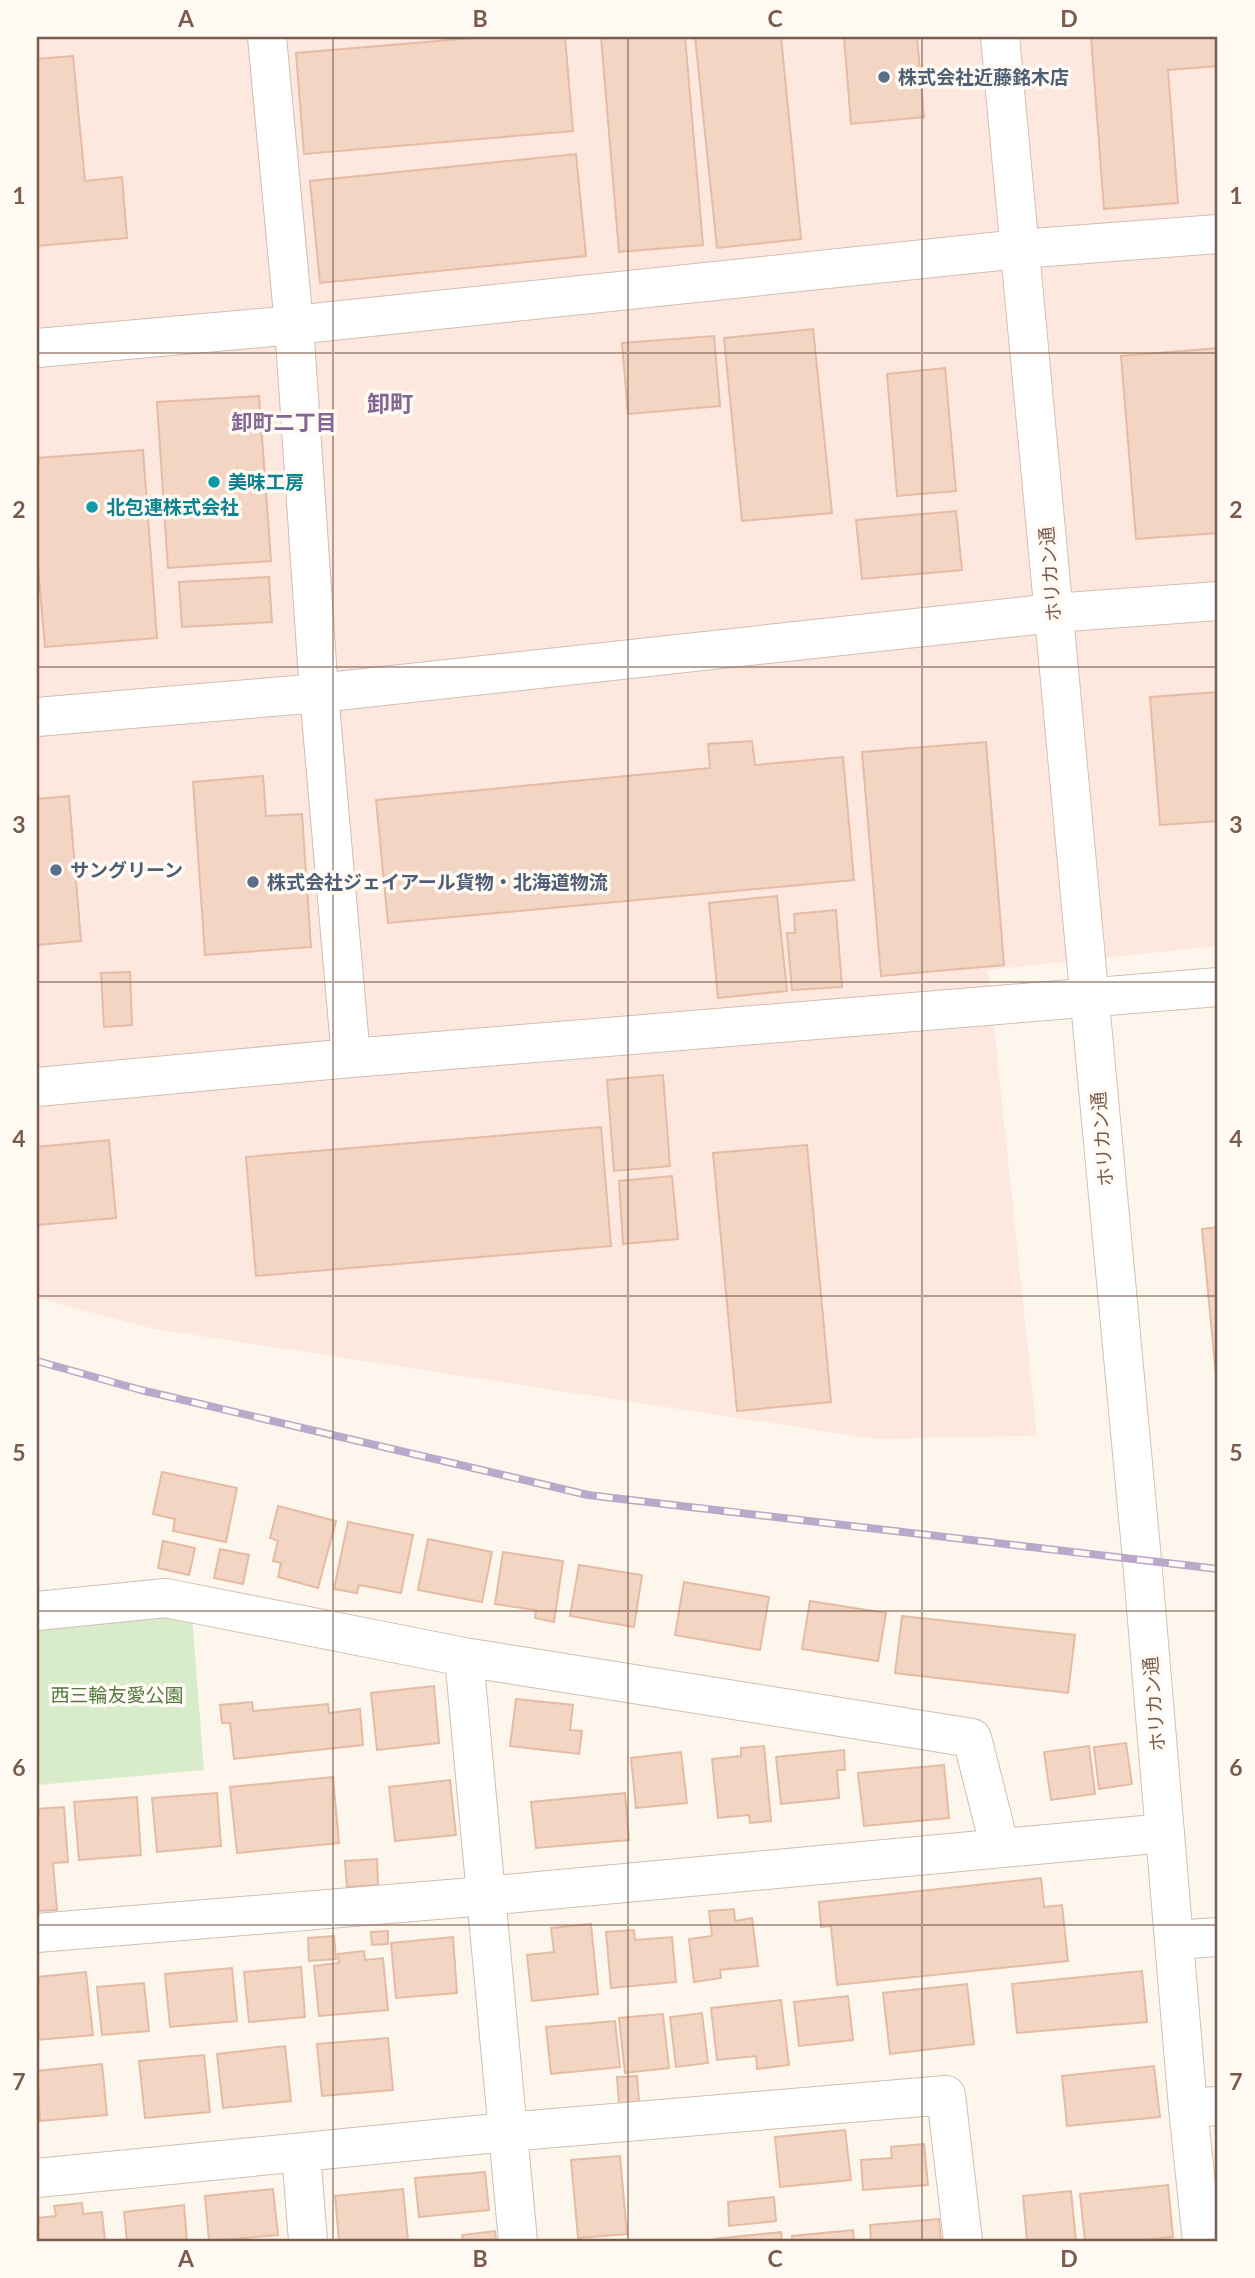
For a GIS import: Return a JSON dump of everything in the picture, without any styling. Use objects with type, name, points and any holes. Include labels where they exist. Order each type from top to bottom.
[{"type":"street","points":[[267,37],[294,326],[319,693],[351,1058]]},
{"type":"street","name":"ホリカン通","points":[[1000,37],[1174,1940],[1203,2107],[1202,2241]]},
{"type":"street","points":[[37,348],[294,326],[1020,249],[1218,234]]},
{"type":"street","points":[[37,717],[319,693],[1053,613],[1218,601]]},
{"type":"street","points":[[37,1087],[351,1058],[1218,987]]},
{"type":"street","points":[[37,1611],[166,1598],[464,1657],[972,1738],[1000,1848]]},
{"type":"street","points":[[464,1657],[518,2241]]},
{"type":"street","points":[[37,1933],[485,1896],[1165,1833]]},
{"type":"street","points":[[1174,1940],[1218,1937]]},
{"type":"street","points":[[37,2178],[507,2132],[946,2095],[963,2241]]},
{"type":"street","points":[[301,2153],[308,2241]]},
{"type":"shaded area","points":[[37,37],[1218,37],[1218,946],[988,970],[1037,1436],[875,1439],[154,1329],[37,1298]]},
{"type":"green space","name":"西三輪友愛公園","points":[[191,1604],[204,1770],[37,1785],[37,1611]]},
{"type":"building","points":[[485,37],[565,37],[573,131],[304,154],[296,53]]},
{"type":"building","points":[[601,37],[685,37],[703,245],[619,252]]},
{"type":"building","points":[[695,37],[781,37],[801,239],[717,248]]},
{"type":"building","name":"株式会社近藤銘木店","points":[[844,37],[917,37],[924,117],[851,124]]},
{"type":"building","points":[[1091,37],[1218,37],[1218,66],[1168,70],[1178,203],[1104,209]]},
{"type":"building","points":[[73,56],[85,181],[122,177],[127,238],[37,246],[37,59]]},
{"type":"building","points":[[576,154],[586,256],[320,283],[310,181]]},
{"type":"building","points":[[813,329],[832,513],[742,521],[724,338]]},
{"type":"building","points":[[714,336],[720,406],[628,414],[622,343]]},
{"type":"building","points":[[1218,348],[1218,533],[1136,539],[1121,356]]},
{"type":"building","points":[[945,368],[956,491],[897,496],[887,374]]},
{"type":"building","name":"美味工房","points":[[259,396],[271,561],[168,568],[157,402]]},
{"type":"building","name":"北包連株式会社","points":[[143,450],[157,638],[45,647],[37,555],[37,458]]},
{"type":"building","points":[[956,511],[962,570],[862,579],[856,520]]},
{"type":"building","points":[[269,577],[272,622],[182,627],[179,582]]},
{"type":"building","points":[[1218,692],[1218,821],[1160,825],[1150,697]]},
{"type":"building","points":[[752,741],[755,765],[843,757],[854,880],[388,923],[376,800],[710,768],[708,744]]},
{"type":"building","points":[[986,742],[1004,965],[881,976],[862,752]]},
{"type":"building","name":"株式会社ジェイアール貨物・北海道物流","points":[[263,776],[266,816],[302,814],[311,947],[205,955],[193,782]]},
{"type":"building","name":"サングリーン","points":[[69,796],[81,941],[37,945],[37,799]]},
{"type":"building","points":[[777,896],[787,991],[718,998],[709,903]]},
{"type":"building","points":[[836,910],[842,987],[792,990],[787,933],[795,933],[794,914]]},
{"type":"building","points":[[130,972],[132,1025],[104,1027],[101,973]]},
{"type":"building","points":[[663,1075],[670,1166],[614,1171],[607,1080]]},
{"type":"building","points":[[601,1127],[611,1246],[256,1276],[246,1157]]},
{"type":"building","points":[[109,1140],[116,1218],[37,1225],[37,1147]]},
{"type":"building","points":[[807,1145],[831,1402],[737,1411],[713,1153]]},
{"type":"building","points":[[672,1176],[678,1239],[623,1244],[619,1181]]},
{"type":"building","points":[[1218,1227],[1218,1396],[1202,1229]]},
{"type":"building","points":[[162,1472],[237,1488],[226,1542],[173,1531],[175,1519],[153,1514]]},
{"type":"building","points":[[278,1506],[336,1521],[318,1588],[278,1577],[281,1563],[273,1561],[278,1541],[270,1538]]},
{"type":"building","points":[[348,1522],[413,1535],[401,1593],[359,1585],[357,1593],[334,1589]]},
{"type":"building","points":[[428,1539],[492,1552],[482,1602],[418,1590]]},
{"type":"building","points":[[163,1541],[195,1548],[189,1575],[158,1568]]},
{"type":"building","points":[[220,1549],[249,1555],[243,1584],[214,1578]]},
{"type":"building","points":[[503,1552],[563,1561],[554,1622],[535,1618],[536,1610],[495,1604]]},
{"type":"building","points":[[579,1565],[642,1575],[634,1627],[570,1616]]},
{"type":"building","points":[[684,1582],[769,1597],[760,1650],[675,1635]]},
{"type":"building","points":[[810,1601],[886,1613],[878,1661],[802,1649]]},
{"type":"building","points":[[902,1616],[1075,1635],[1068,1693],[895,1673]]},
{"type":"building","points":[[434,1686],[439,1743],[377,1750],[371,1693]]},
{"type":"building","points":[[516,1699],[573,1705],[570,1730],[582,1731],[579,1754],[510,1746]]},
{"type":"building","points":[[252,1702],[253,1711],[328,1704],[329,1713],[360,1709],[363,1745],[234,1759],[230,1723],[222,1723],[220,1705]]},
{"type":"building","points":[[1126,1743],[1132,1784],[1099,1789],[1094,1747]]},
{"type":"building","points":[[764,1746],[771,1821],[750,1823],[749,1815],[718,1818],[712,1759],[741,1756],[741,1748]]},
{"type":"building","points":[[1089,1746],[1095,1794],[1051,1800],[1044,1752]]},
{"type":"building","points":[[844,1750],[845,1770],[837,1770],[839,1798],[781,1804],[776,1757]]},
{"type":"building","points":[[681,1752],[687,1803],[636,1808],[631,1758]]},
{"type":"building","points":[[944,1765],[949,1818],[864,1826],[858,1773]]},
{"type":"building","points":[[333,1777],[339,1843],[237,1853],[230,1787]]},
{"type":"building","points":[[450,1780],[456,1835],[395,1841],[389,1787]]},
{"type":"building","points":[[217,1793],[221,1846],[157,1852],[152,1798]]},
{"type":"building","points":[[625,1793],[629,1840],[536,1848],[531,1802]]},
{"type":"building","points":[[137,1797],[141,1855],[79,1860],[74,1802]]},
{"type":"building","points":[[64,1807],[68,1862],[53,1863],[57,1910],[37,1911],[37,1809]]},
{"type":"building","points":[[377,1859],[378,1885],[347,1887],[345,1861]]},
{"type":"building","points":[[1041,1878],[1044,1907],[1062,1905],[1068,1961],[837,1985],[831,1926],[821,1927],[819,1902]]},
{"type":"building","points":[[734,1909],[735,1921],[752,1918],[758,1966],[720,1970],[721,1978],[694,1982],[689,1939],[712,1936],[709,1911]]},
{"type":"building","points":[[591,1924],[598,1994],[532,2001],[527,1955],[554,1952],[551,1928]]},
{"type":"building","points":[[634,1930],[635,1940],[672,1937],[676,1982],[611,1988],[606,1932]]},
{"type":"building","points":[[388,1931],[388,1944],[372,1945],[371,1932]]},
{"type":"building","points":[[334,1936],[336,1959],[309,1961],[308,1938]]},
{"type":"building","points":[[453,1937],[457,1993],[396,1998],[391,1943]]},
{"type":"building","points":[[364,1951],[365,1960],[383,1958],[388,2010],[319,2016],[314,1966],[339,1963],[338,1954]]},
{"type":"building","points":[[301,1967],[305,2017],[249,2022],[244,1972]]},
{"type":"building","points":[[232,1968],[237,2021],[170,2027],[165,1974]]},
{"type":"building","points":[[1142,1971],[1147,2022],[1017,2033],[1012,1984]]},
{"type":"building","points":[[86,1972],[93,2035],[37,2040],[37,1977]]},
{"type":"building","points":[[144,1983],[149,2031],[102,2035],[97,1987]]},
{"type":"building","points":[[967,1984],[974,2044],[890,2054],[883,1993]]},
{"type":"building","points":[[848,1996],[853,2040],[799,2046],[794,2002]]},
{"type":"building","points":[[781,2000],[789,2065],[757,2069],[756,2056],[717,2060],[711,2008]]},
{"type":"building","points":[[702,2013],[708,2063],[676,2067],[670,2017]]},
{"type":"building","points":[[663,2014],[669,2068],[625,2073],[619,2018]]},
{"type":"building","points":[[615,2021],[620,2067],[551,2074],[546,2027]]},
{"type":"building","points":[[388,2038],[393,2090],[322,2096],[317,2044]]},
{"type":"building","points":[[285,2046],[291,2101],[223,2108],[217,2054]]},
{"type":"building","points":[[204,2055],[210,2112],[145,2118],[139,2061]]},
{"type":"building","points":[[102,2064],[107,2115],[40,2121],[37,2071]]},
{"type":"building","points":[[1154,2066],[1160,2117],[1067,2126],[1062,2076]]},
{"type":"building","points":[[637,2076],[639,2102],[619,2103],[617,2077]]},
{"type":"building","points":[[845,2130],[851,2180],[780,2187],[775,2137]]},
{"type":"building","points":[[924,2144],[928,2185],[863,2190],[861,2160],[892,2158],[891,2147]]},
{"type":"building","points":[[620,2156],[627,2234],[578,2238],[571,2160]]},
{"type":"building","points":[[485,2172],[489,2210],[419,2217],[415,2178]]},
{"type":"building","points":[[1168,2185],[1173,2237],[1085,2241],[1080,2194]]},
{"type":"building","points":[[273,2189],[278,2235],[209,2241],[205,2196]]},
{"type":"building","points":[[403,2189],[408,2241],[339,2241],[335,2196]]},
{"type":"building","points":[[1071,2191],[1076,2241],[1027,2241],[1023,2196]]},
{"type":"building","points":[[774,2197],[776,2221],[729,2226],[728,2202]]},
{"type":"building","points":[[82,2203],[83,2214],[102,2212],[105,2241],[37,2241],[37,2218],[56,2216],[54,2206]]},
{"type":"building","points":[[184,2205],[187,2241],[127,2241],[124,2212]]},
{"type":"building","points":[[939,2219],[941,2241],[871,2241],[870,2225]]},
{"type":"building","points":[[853,2230],[854,2241],[792,2241],[792,2236]]},
{"type":"building","points":[[495,2231],[496,2241],[463,2241],[462,2235]]},
{"type":"building","points":[[781,2232],[782,2241],[714,2241],[714,2239]]},
{"type":"railway","points":[[37,1361],[141,1390],[588,1495],[1218,1569]]},
{"type":"place","name":"株式会社近藤銘木店","points":[[884,77]]},
{"type":"place","name":"美味工房","points":[[214,482]]},
{"type":"place","name":"北包連株式会社","points":[[92,507]]},
{"type":"place","name":"サングリーン","points":[[56,870]]},
{"type":"place","name":"株式会社ジェイアール貨物・北海道物流","points":[[253,882]]},
{"type":"district","name":"卸町","points":[[390,404]]},
{"type":"district","name":"卸町二丁目","points":[[284,423]]}]
